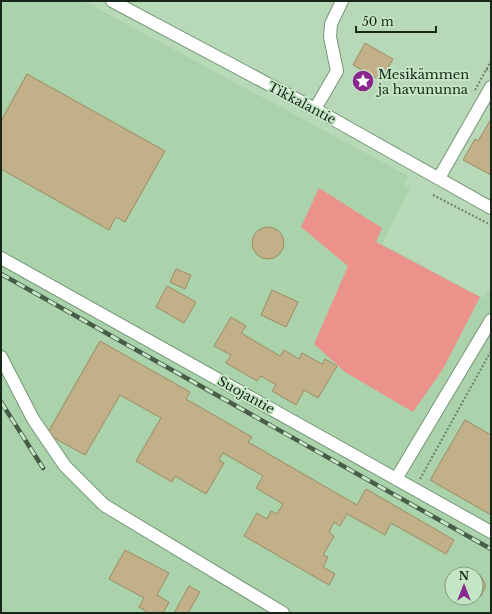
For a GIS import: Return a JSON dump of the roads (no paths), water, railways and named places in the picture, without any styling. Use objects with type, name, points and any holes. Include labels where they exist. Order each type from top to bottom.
[{"type":"street","points":[[315,109],[337,71],[330,38],[332,24],[342,1]]},
{"type":"street","name":"Tikkalantie","points":[[118,2],[315,109],[491,208]]},
{"type":"street","points":[[439,178],[491,88]]},
{"type":"street","name":"Suojantie","points":[[1,258],[491,532]]},
{"type":"street","points":[[396,479],[491,320]]},
{"type":"street","points":[[1,357],[33,419],[64,466],[104,505],[283,613]]},
{"type":"railway","points":[[1,274],[491,549]]},
{"type":"railway","points":[[1,402],[43,468]]},
{"type":"place","name":"Mesikämmen ja havununna","points":[[363,81]]}]
